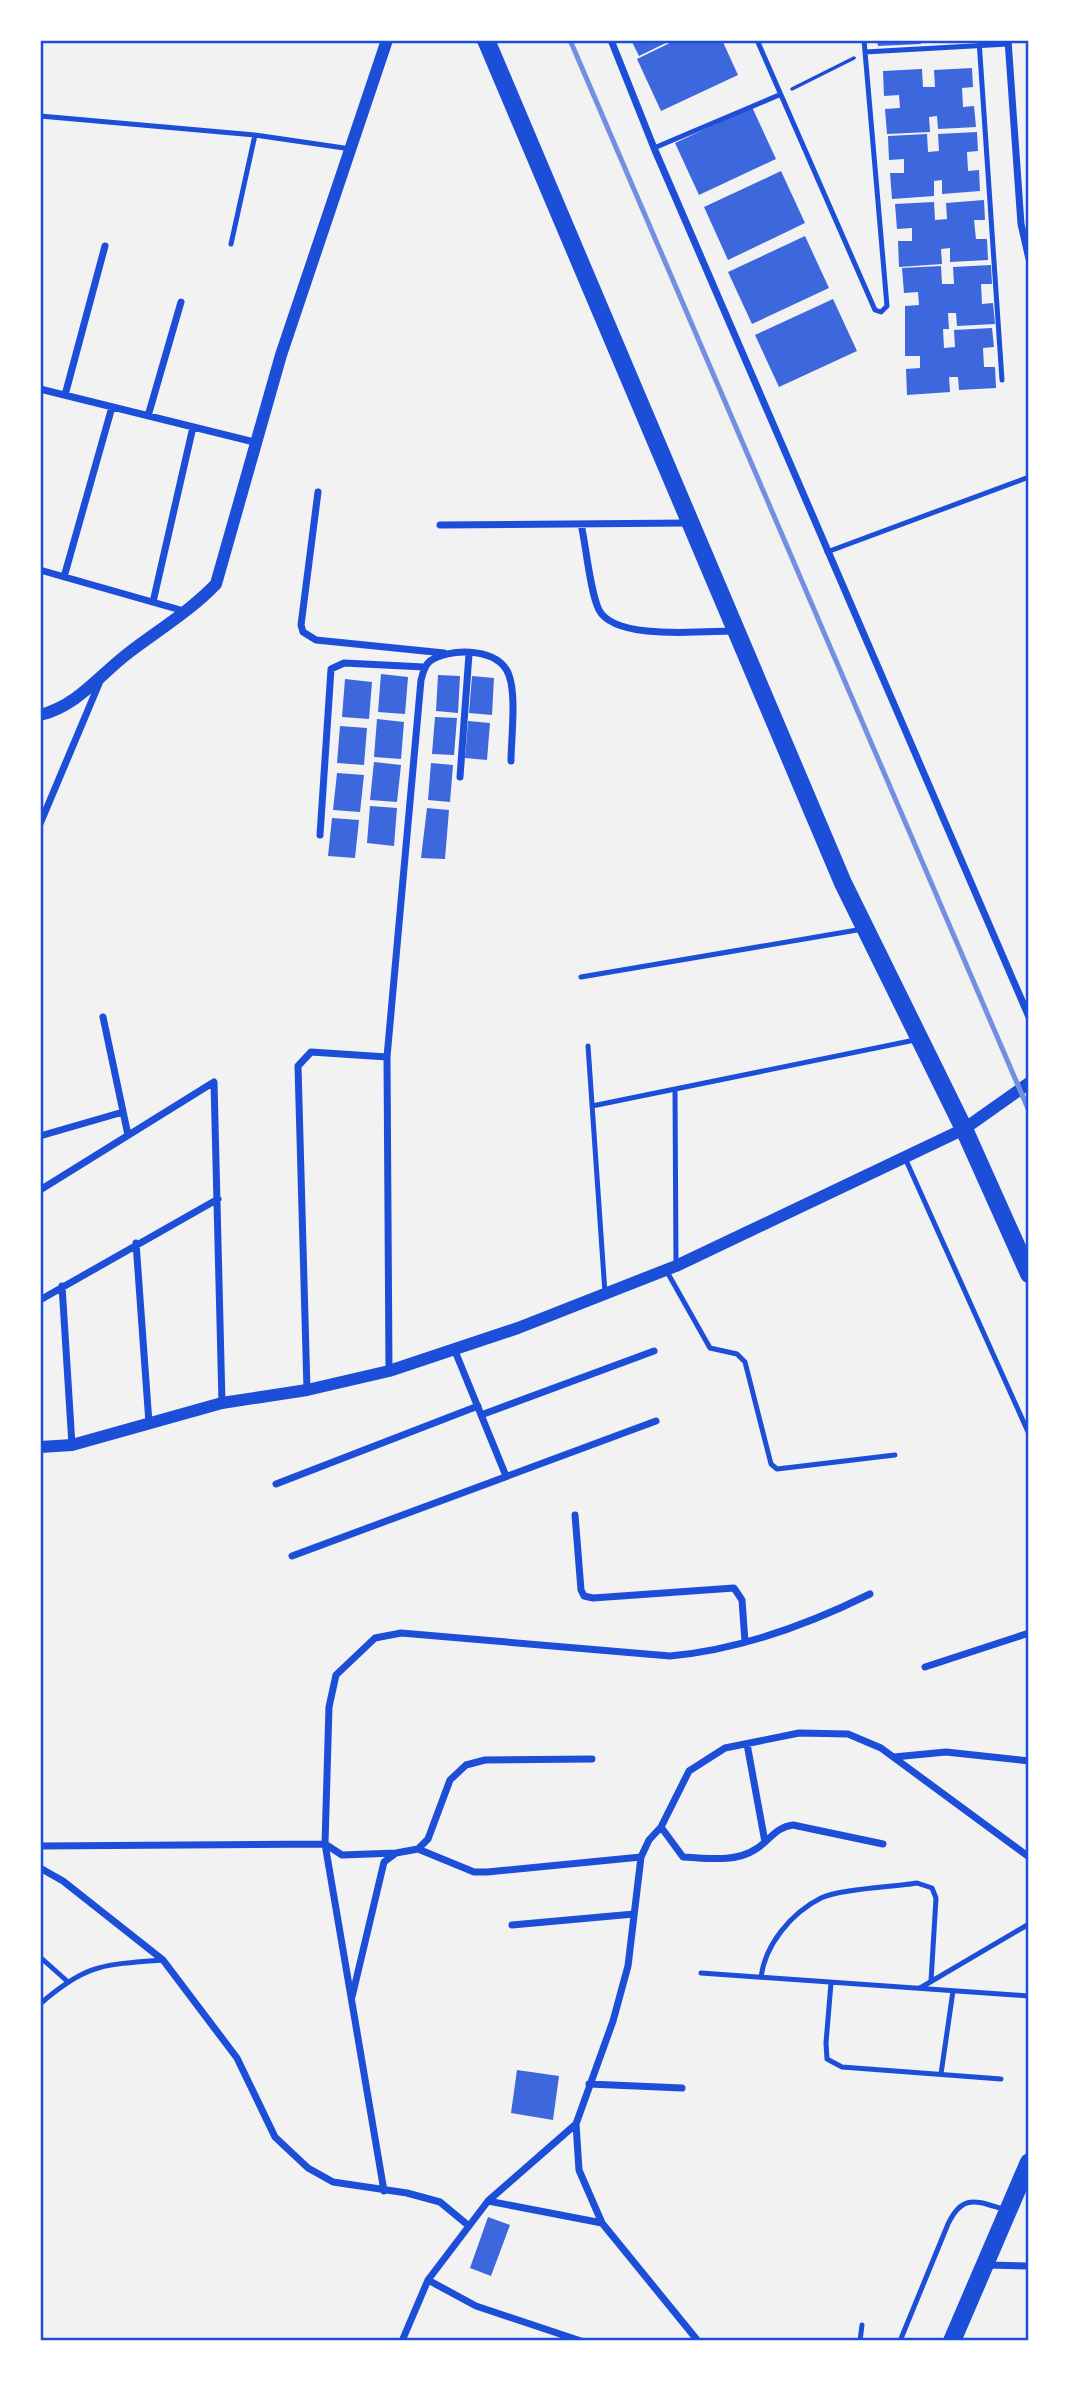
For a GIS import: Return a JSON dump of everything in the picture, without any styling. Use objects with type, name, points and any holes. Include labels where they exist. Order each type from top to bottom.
[{"type":"main road","points":[[486,40],[736,631],[866,929],[964,1129],[1029,1274]]},
{"type":"main road","points":[[953,2341],[1029,2162]]},
{"type":"street","points":[[40,715],[57,711],[129,652],[186,612],[216,584],[254,442],[387,40]]},
{"type":"street","points":[[611,40],[654,149],[1029,1017]]},
{"type":"street","points":[[1008,42],[1021,224],[1029,259]]},
{"type":"street","points":[[1018,190],[1029,190]]},
{"type":"street","points":[[65,395],[105,246]]},
{"type":"street","points":[[148,416],[181,302]]},
{"type":"street","points":[[40,389],[254,442]]},
{"type":"street","points":[[64,577],[112,407]]},
{"type":"street","points":[[153,602],[193,427]]},
{"type":"street","points":[[318,492],[301,625],[303,632],[316,640],[495,656],[507,670],[512,692],[511,761]]},
{"type":"street","points":[[440,525],[690,523]]},
{"type":"street","points":[[581,524],[599,610],[612,623],[630,630],[736,631]]},
{"type":"street","points":[[40,570],[186,612]]},
{"type":"street","points":[[320,835],[331,669],[344,663],[425,667],[446,653]]},
{"type":"street","points":[[460,778],[469,654]]},
{"type":"street","points":[[389,1371],[387,1057],[421,680],[425,667]]},
{"type":"street","points":[[40,824],[103,675]]},
{"type":"street","points":[[103,1017],[128,1135]]},
{"type":"street","points":[[307,1390],[298,1066],[311,1052],[387,1057]]},
{"type":"street","points":[[40,1190],[214,1083],[222,1403]]},
{"type":"street","points":[[40,1447],[72,1445],[222,1403],[307,1390],[389,1371],[455,1351],[671,1268],[964,1129],[1029,1083]]},
{"type":"street","points":[[40,1136],[123,1112]]},
{"type":"street","points":[[40,1300],[136,1243],[218,1199]]},
{"type":"street","points":[[136,1243],[149,1423]]},
{"type":"street","points":[[62,1286],[72,1445]]},
{"type":"street","points":[[455,1351],[506,1476]]},
{"type":"street","points":[[481,1415],[654,1352]]},
{"type":"street","points":[[276,1484],[478,1406]]},
{"type":"street","points":[[292,1556],[656,1421]]},
{"type":"street","points":[[575,1515],[581,1590],[584,1596],[593,1598],[734,1588],[742,1600],[745,1642]]},
{"type":"street","points":[[384,2191],[325,1844],[330,1707],[336,1675],[374,1638],[401,1633],[670,1656],[699,1654],[799,1626],[870,1594]]},
{"type":"street","points":[[925,1667],[1029,1633]]},
{"type":"street","points":[[698,2341],[602,2222],[579,2170],[576,2124],[613,2021],[628,1966],[641,1857],[649,1840],[661,1827],[689,1771],[725,1748],[799,1733],[848,1734],[893,1757],[1029,1857]]},
{"type":"street","points":[[747,1744],[765,1842]]},
{"type":"street","points":[[893,1757],[946,1752],[1029,1761]]},
{"type":"street","points":[[418,1849],[428,1839],[450,1780],[466,1765],[485,1760],[592,1759]]},
{"type":"street","points":[[661,1827],[683,1857],[735,1858],[765,1842],[782,1826],[793,1825],[883,1844]]},
{"type":"street","points":[[40,1846],[325,1844],[342,1855],[396,1853],[418,1849],[474,1872],[641,1857]]},
{"type":"street","points":[[352,2001],[378,1876],[384,1862],[396,1853]]},
{"type":"street","points":[[40,1868],[63,1881],[163,1960],[237,2058],[275,2137],[308,2168],[333,2182],[440,2202],[469,2226]]},
{"type":"street","points":[[512,1925],[634,1914]]},
{"type":"street","points":[[589,2084],[682,2088]]},
{"type":"street","points":[[402,2341],[428,2280],[488,2201],[576,2124]]},
{"type":"street","points":[[488,2201],[602,2222]]},
{"type":"street","points":[[986,2265],[1029,2266]]},
{"type":"street","points":[[428,2280],[476,2306],[581,2341]]},
{"type":"lane","points":[[757,40],[875,310],[881,312],[887,306],[864,40]]},
{"type":"lane","points":[[865,52],[1008,42]]},
{"type":"lane","points":[[979,43],[1002,380]]},
{"type":"lane","points":[[654,149],[779,95]]},
{"type":"lane","points":[[40,116],[256,135],[351,149]]},
{"type":"lane","points":[[231,244],[256,135]]},
{"type":"lane","points":[[827,552],[1029,477]]},
{"type":"lane","points":[[581,977],[866,929]]},
{"type":"lane","points":[[593,1106],[920,1039]]},
{"type":"lane","points":[[588,1046],[605,1293]]},
{"type":"lane","points":[[675,1090],[671,1268],[710,1348],[737,1354],[745,1362],[771,1464],[777,1469],[895,1455]]},
{"type":"lane","points":[[905,1158],[1029,1434]]},
{"type":"lane","points":[[761,1977],[763,1962],[771,1946],[798,1914],[823,1897],[917,1884],[932,1888],[936,1898],[931,1981]]},
{"type":"lane","points":[[918,1989],[1029,1924]]},
{"type":"lane","points":[[40,1957],[67,1981]]},
{"type":"lane","points":[[40,2004],[67,1981],[101,1965],[163,1960]]},
{"type":"lane","points":[[701,1973],[1029,1996]]},
{"type":"lane","points":[[831,1983],[825,2043],[827,2059],[842,2067],[1001,2079]]},
{"type":"lane","points":[[942,2074],[953,1991]]},
{"type":"lane","points":[[901,2341],[957,2208],[965,2202],[974,2201],[1009,2211]]},
{"type":"lane","points":[[860,2341],[862,2325]]},
{"type":"path","points":[[779,95],[865,52]]},
{"type":"building","points":[[631,40],[672,40],[639,56]]},
{"type":"building","points":[[676,40],[722,40],[738,75],[661,111],[637,59]]},
{"type":"building","points":[[877,40],[920,40],[921,44],[878,46]]},
{"type":"building","points":[[972,68],[973,87],[962,88],[963,107],[974,106],[976,127],[938,129],[937,116],[929,117],[930,132],[887,134],[885,109],[900,108],[899,95],[884,96],[883,71],[922,69],[923,87],[935,87],[934,70]]},
{"type":"building","points":[[752,107],[776,159],[699,195],[675,143]]},
{"type":"building","points":[[977,132],[978,151],[967,152],[968,171],[979,170],[980,191],[942,194],[942,180],[934,181],[934,196],[892,199],[890,173],[904,173],[904,159],[889,160],[888,136],[927,134],[928,152],[939,151],[938,134]]},
{"type":"building","points":[[781,171],[805,223],[728,260],[704,207]]},
{"type":"building","points":[[984,200],[985,220],[974,220],[976,239],[987,239],[988,260],[950,262],[950,248],[941,249],[942,264],[899,267],[898,241],[912,241],[912,228],[897,229],[895,204],[934,202],[935,220],[947,219],[946,203]]},
{"type":"building","points":[[805,236],[829,288],[752,324],[728,272]]},
{"type":"building","points":[[991,265],[992,284],[981,284],[982,304],[993,303],[995,324],[957,326],[956,313],[948,313],[949,329],[943,329],[944,348],[955,347],[954,330],[992,328],[994,347],[983,348],[984,367],[995,367],[996,388],[959,390],[958,377],[949,377],[950,392],[907,395],[906,369],[920,368],[920,356],[905,356],[905,306],[919,305],[918,292],[904,293],[902,268],[941,266],[942,284],[954,284],[953,267]]},
{"type":"building","points":[[833,299],[857,351],[779,387],[755,335]]},
{"type":"building","points":[[381,674],[408,677],[405,714],[378,712]]},
{"type":"building","points":[[438,675],[460,676],[458,713],[436,711]]},
{"type":"building","points":[[472,676],[494,678],[492,715],[469,713]]},
{"type":"building","points":[[345,679],[372,682],[369,719],[342,717]]},
{"type":"building","points":[[435,717],[457,718],[454,755],[432,754]]},
{"type":"building","points":[[377,719],[404,722],[401,759],[374,757]]},
{"type":"building","points":[[468,721],[490,723],[487,760],[465,758]]},
{"type":"building","points":[[340,726],[367,728],[364,765],[337,763]]},
{"type":"building","points":[[374,762],[401,765],[397,802],[370,800]]},
{"type":"building","points":[[431,763],[453,765],[450,802],[428,800]]},
{"type":"building","points":[[337,773],[364,775],[360,812],[333,810]]},
{"type":"building","points":[[370,806],[397,808],[394,846],[367,843]]},
{"type":"building","points":[[427,808],[449,810],[445,859],[421,858]]},
{"type":"building","points":[[332,818],[359,820],[355,858],[328,856]]},
{"type":"building","points":[[517,2070],[559,2076],[553,2120],[511,2113]]},
{"type":"building","points":[[488,2217],[510,2225],[491,2276],[470,2268]]},
{"type":"railway","points":[[570,40],[1029,1111]]}]
